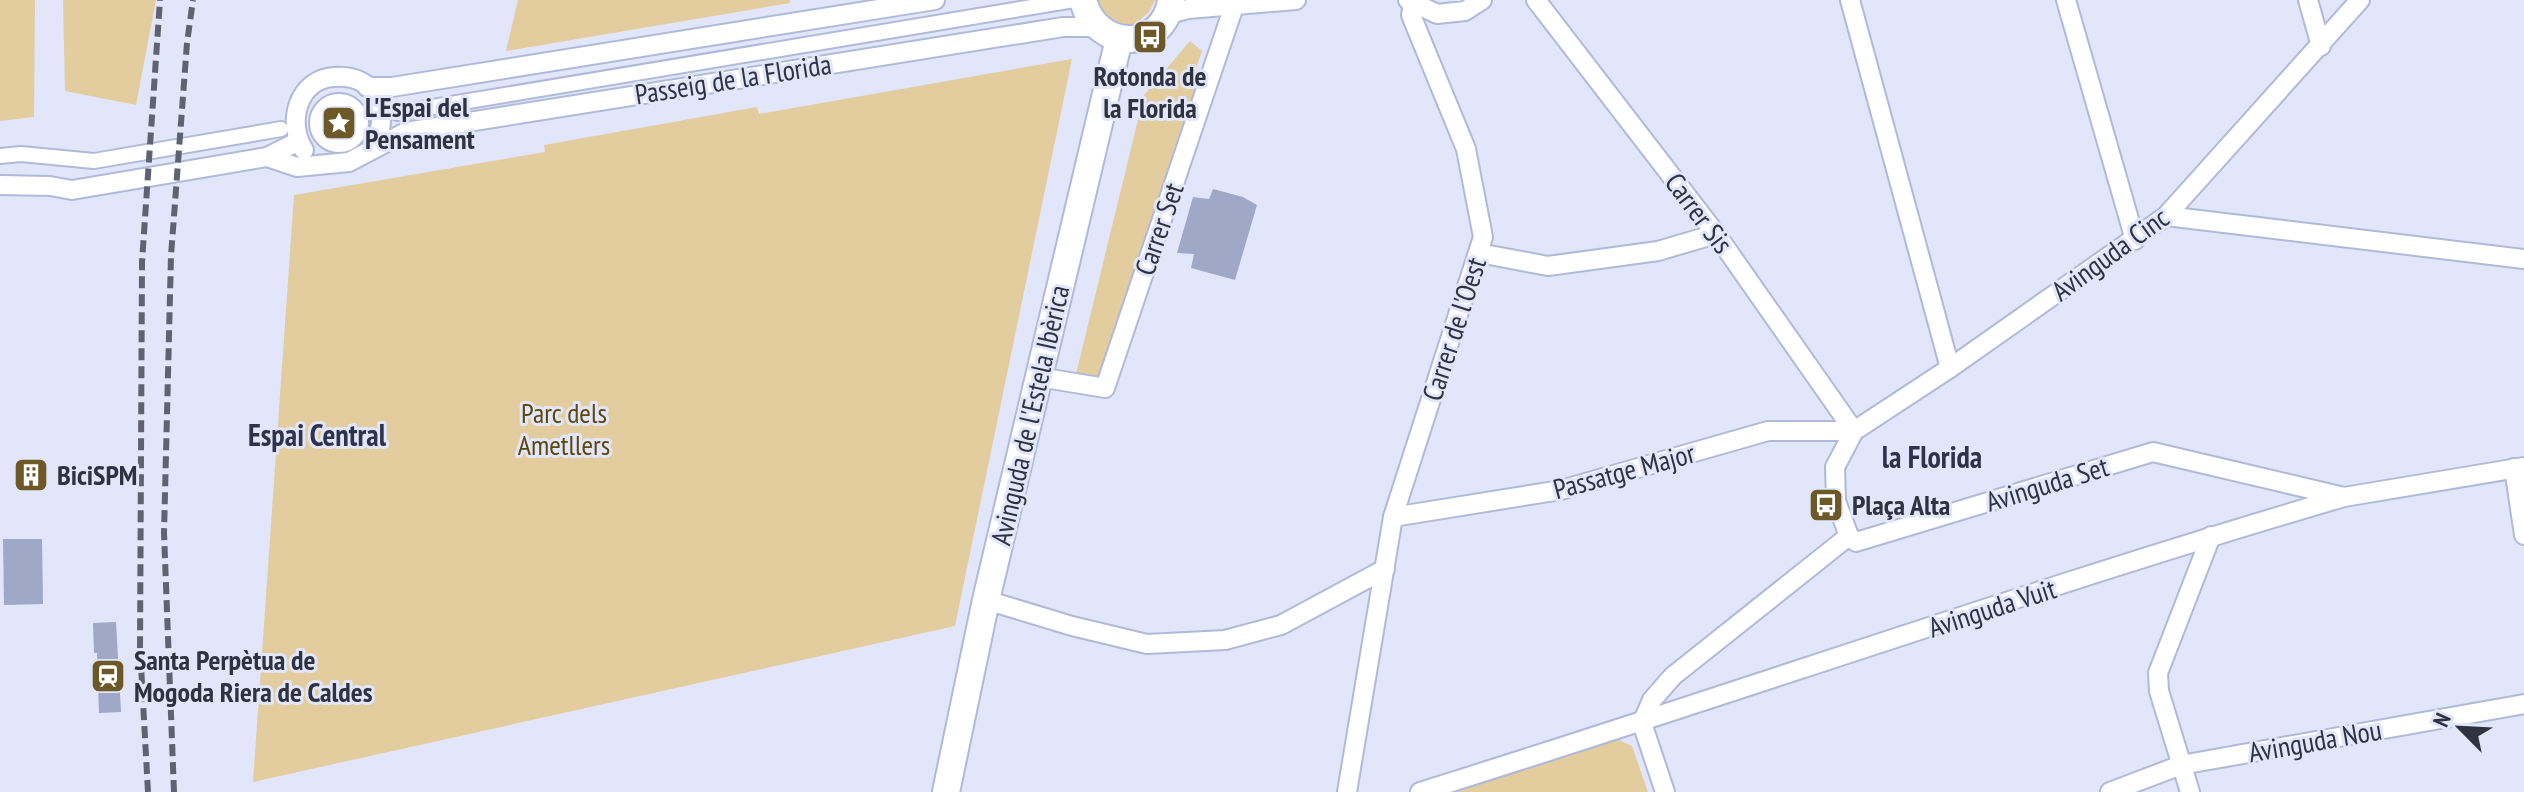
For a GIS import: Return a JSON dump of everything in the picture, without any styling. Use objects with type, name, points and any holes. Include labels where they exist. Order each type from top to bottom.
[{"type":"main road","points":[[1083,0],[1086,14],[1107,33],[1142,37],[1156,30],[1170,7]]},
{"type":"main road","name":"Avinguda de l'Estela Ibèrica","points":[[946,792],[986,600],[1039,377],[1107,33]]},
{"type":"street","name":"Passeig de la Florida","points":[[0,185],[50,186],[72,190],[267,157],[299,141],[295,112],[302,96],[316,82],[333,77],[354,79],[367,87],[392,87],[935,0]]},
{"type":"street","name":"Passeig de la Florida","points":[[397,113],[1074,0]]},
{"type":"street","points":[[1170,7],[1188,9],[1296,0]]},
{"type":"street","points":[[1410,2],[1437,14],[1465,11],[1482,0]]},
{"type":"street","name":"Carrer Sis","points":[[1536,0],[1716,234],[1854,431]]},
{"type":"street","points":[[1850,0],[1950,368]]},
{"type":"street","points":[[2066,0],[2135,240]]},
{"type":"street","points":[[2308,0],[2321,46]]},
{"type":"street","name":"Avinguda Cinc","points":[[1854,431],[1950,368],[2166,216],[2360,0]]},
{"type":"street","name":"Carrer de l'Oest","points":[[1347,792],[1393,517],[1483,237],[1466,149],[1411,15],[1410,2]]},
{"type":"street","name":"Carrer Set","points":[[1039,377],[1105,388],[1234,6]]},
{"type":"street","name":"Passeig de la Florida","points":[[267,157],[297,167],[336,164],[361,157],[374,147],[406,132],[428,128],[1063,27],[1107,33]]},
{"type":"street","points":[[367,87],[379,99],[383,115],[382,130],[374,147]]},
{"type":"street","points":[[338,101],[353,106],[365,117],[359,133],[344,145],[326,141],[314,125],[323,108],[338,101]]},
{"type":"street","points":[[0,156],[21,154],[94,161],[281,129]]},
{"type":"street","points":[[299,141],[311,156],[321,162],[336,164]]},
{"type":"street","points":[[2166,216],[2524,259]]},
{"type":"street","points":[[1479,253],[1548,266],[1658,251],[1716,234]]},
{"type":"street","name":"Passatge Major","points":[[1393,517],[1561,490],[1768,431],[1854,431]]},
{"type":"street","points":[[1665,792],[1642,723],[1652,700],[1673,676],[1849,536],[1836,501],[1835,467],[1854,431]]},
{"type":"street","name":"Avinguda Set","points":[[1849,536],[1856,542],[2153,452],[2344,497],[2519,467]]},
{"type":"street","points":[[2519,467],[2524,535]]},
{"type":"street","name":"Avinguda Vuit","points":[[1420,792],[1642,723],[2211,536],[2344,497]]},
{"type":"street","points":[[2190,792],[2159,691],[2158,673],[2211,536]]},
{"type":"street","points":[[986,600],[1072,626],[1147,644],[1225,640],[1281,625],[1385,569]]},
{"type":"street","name":"Avinguda Nou","points":[[2110,792],[2181,765],[2524,704]]},
{"type":"green space","points":[[0,0],[35,0],[34,117],[0,121]]},
{"type":"green space","points":[[63,0],[156,0],[136,105],[65,91]]},
{"type":"green space","points":[[518,0],[790,0],[790,3],[506,51]]},
{"type":"green space","points":[[1083,0],[1155,0],[1141,19],[1142,37],[1119,39]]},
{"type":"green space","points":[[1190,41],[1202,51],[1196,68],[1201,80],[1099,379],[1076,374],[1144,95]]},
{"type":"green space","name":"Parc dels Ametllers","points":[[1072,59],[955,626],[253,782],[294,195],[545,152],[544,145],[757,107],[759,114]]},
{"type":"green space","points":[[1613,737],[1632,746],[1648,792],[1451,792]]},
{"type":"building","points":[[1213,189],[1243,197],[1257,205],[1235,280],[1191,268],[1194,254],[1177,253],[1193,197],[1209,199]]},
{"type":"building","points":[[3,539],[42,539],[43,604],[4,605]]},
{"type":"building","name":"Santa Perpètua de Mogoda Riera de Caldes","points":[[116,622],[121,712],[99,713],[93,623]]},
{"type":"railway","points":[[148,792],[140,647],[142,262],[160,0]]},
{"type":"railway","points":[[174,792],[164,533],[171,256],[193,0]]},
{"type":"place","name":"Rotonda de la Florida","points":[[1150,37]]},
{"type":"place","name":"L'Espai del Pensament","points":[[339,123]]},
{"type":"place","name":"BiciSPM","points":[[31,475]]},
{"type":"place","name":"Plaça Alta","points":[[1826,505]]},
{"type":"place","name":"Santa Perpètua de Mogoda Riera de Caldes","points":[[108,676]]},
{"type":"district","name":"Espai Central","points":[[317,436]]},
{"type":"district","name":"la Florida","points":[[1932,458]]}]
